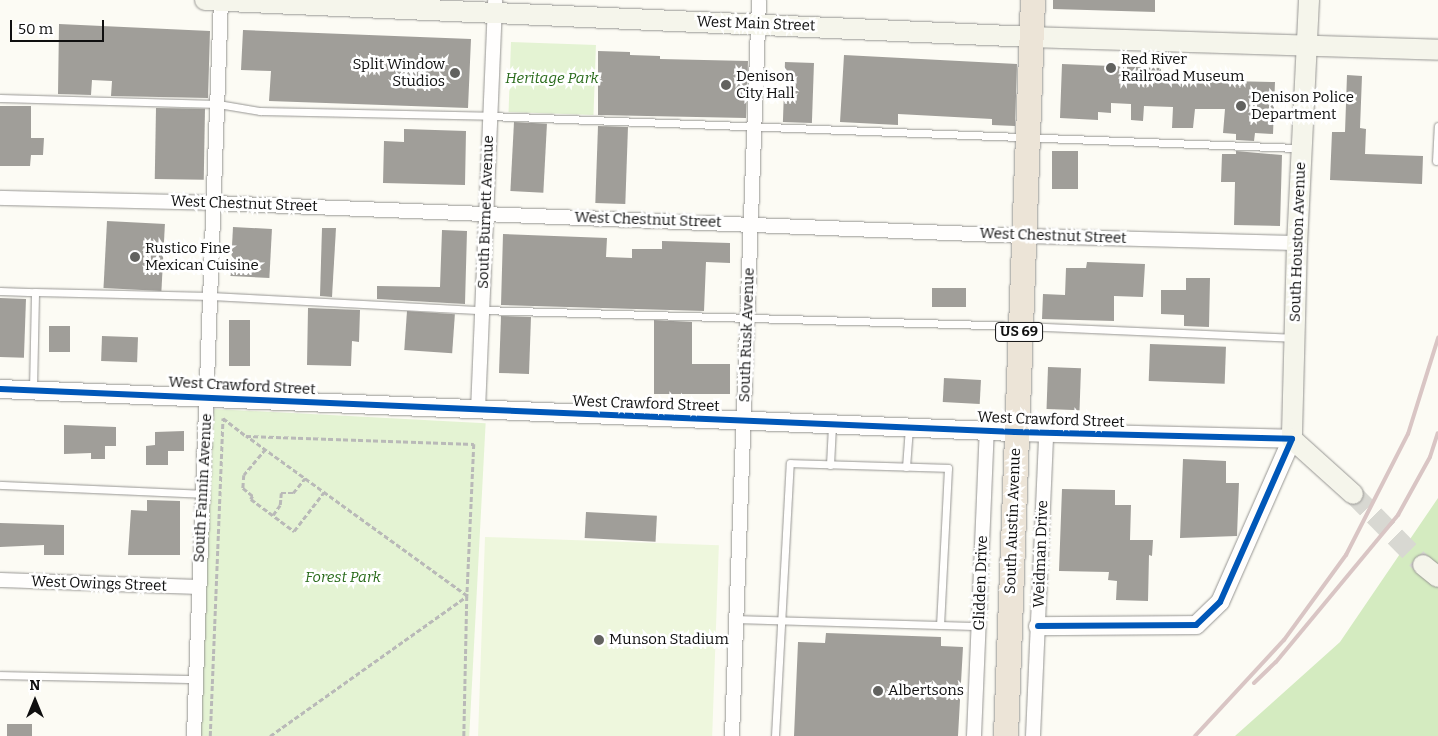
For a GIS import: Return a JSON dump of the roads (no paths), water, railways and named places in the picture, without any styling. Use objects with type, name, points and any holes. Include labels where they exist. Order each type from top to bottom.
[{"type":"highway","name":"US 69","points":[[1031,36],[1033,0]]},
{"type":"highway","name":"South Austin Avenue","points":[[1006,736],[1015,432],[1031,36]]},
{"type":"main road","name":"West Main Street","points":[[205,0],[495,7],[758,23],[1031,36],[1438,50]]},
{"type":"main road","name":"South Houston Avenue","points":[[1292,440],[1297,243],[1309,0]]},
{"type":"main road","points":[[1292,440],[1353,494]]},
{"type":"street","name":"South Fannin Avenue","points":[[194,736],[221,0]]},
{"type":"street","name":"South Rusk Avenue","points":[[732,736],[759,0]]},
{"type":"street","name":"South Burnett Avenue","points":[[478,410],[495,7]]},
{"type":"street","name":"West Chestnut Street","points":[[0,198],[215,203],[1024,236],[1297,243]]},
{"type":"street","name":"West Crawford Street","points":[[0,389],[478,410],[909,426],[1015,432],[1292,440]]},
{"type":"street","name":"Glidden Drive","points":[[974,736],[987,430]]},
{"type":"street","name":"Weidman Drive","points":[[1034,736],[1046,433]]},
{"type":"street","points":[[1038,626],[1196,625],[1220,602],[1292,440]]},
{"type":"street","name":"West Owings Street","points":[[0,580],[198,587]]},
{"type":"lane","points":[[0,98],[218,104],[260,111],[490,116],[755,129],[1302,148]]},
{"type":"lane","points":[[1436,161],[1438,126]]},
{"type":"lane","points":[[0,291],[211,296],[482,310],[1020,326],[1295,338]]},
{"type":"lane","points":[[33,391],[35,292]]},
{"type":"lane","points":[[830,465],[832,423]]},
{"type":"lane","points":[[906,467],[909,426]]},
{"type":"lane","points":[[775,736],[783,620],[790,463],[948,468],[940,625]]},
{"type":"lane","points":[[0,485],[203,494]]},
{"type":"lane","points":[[737,619],[979,626]]},
{"type":"lane","points":[[0,675],[196,679]]},
{"type":"tunnel","points":[[1353,494],[1423,565]]},
{"type":"railway","points":[[1195,736],[1284,640],[1346,555],[1408,434],[1438,338]]},
{"type":"railway","points":[[1254,683],[1276,662],[1398,515],[1430,457],[1438,433]]},
{"type":"place","name":"Red River Railroad Museum","points":[[1111,68]]},
{"type":"place","name":"Split Window Studios","points":[[455,73]]},
{"type":"place","name":"Denison City Hall","points":[[726,85]]},
{"type":"place","name":"Denison Police Department","points":[[1241,106]]},
{"type":"place","name":"Rustico Fine Mexican Cuisine","points":[[135,257]]},
{"type":"place","name":"Munson Stadium","points":[[599,640]]},
{"type":"place","name":"Albertsons","points":[[878,691]]},
{"type":"park label","name":"Heritage Park","points":[[552,79]]},
{"type":"park label","name":"Forest Park","points":[[343,578]]}]
